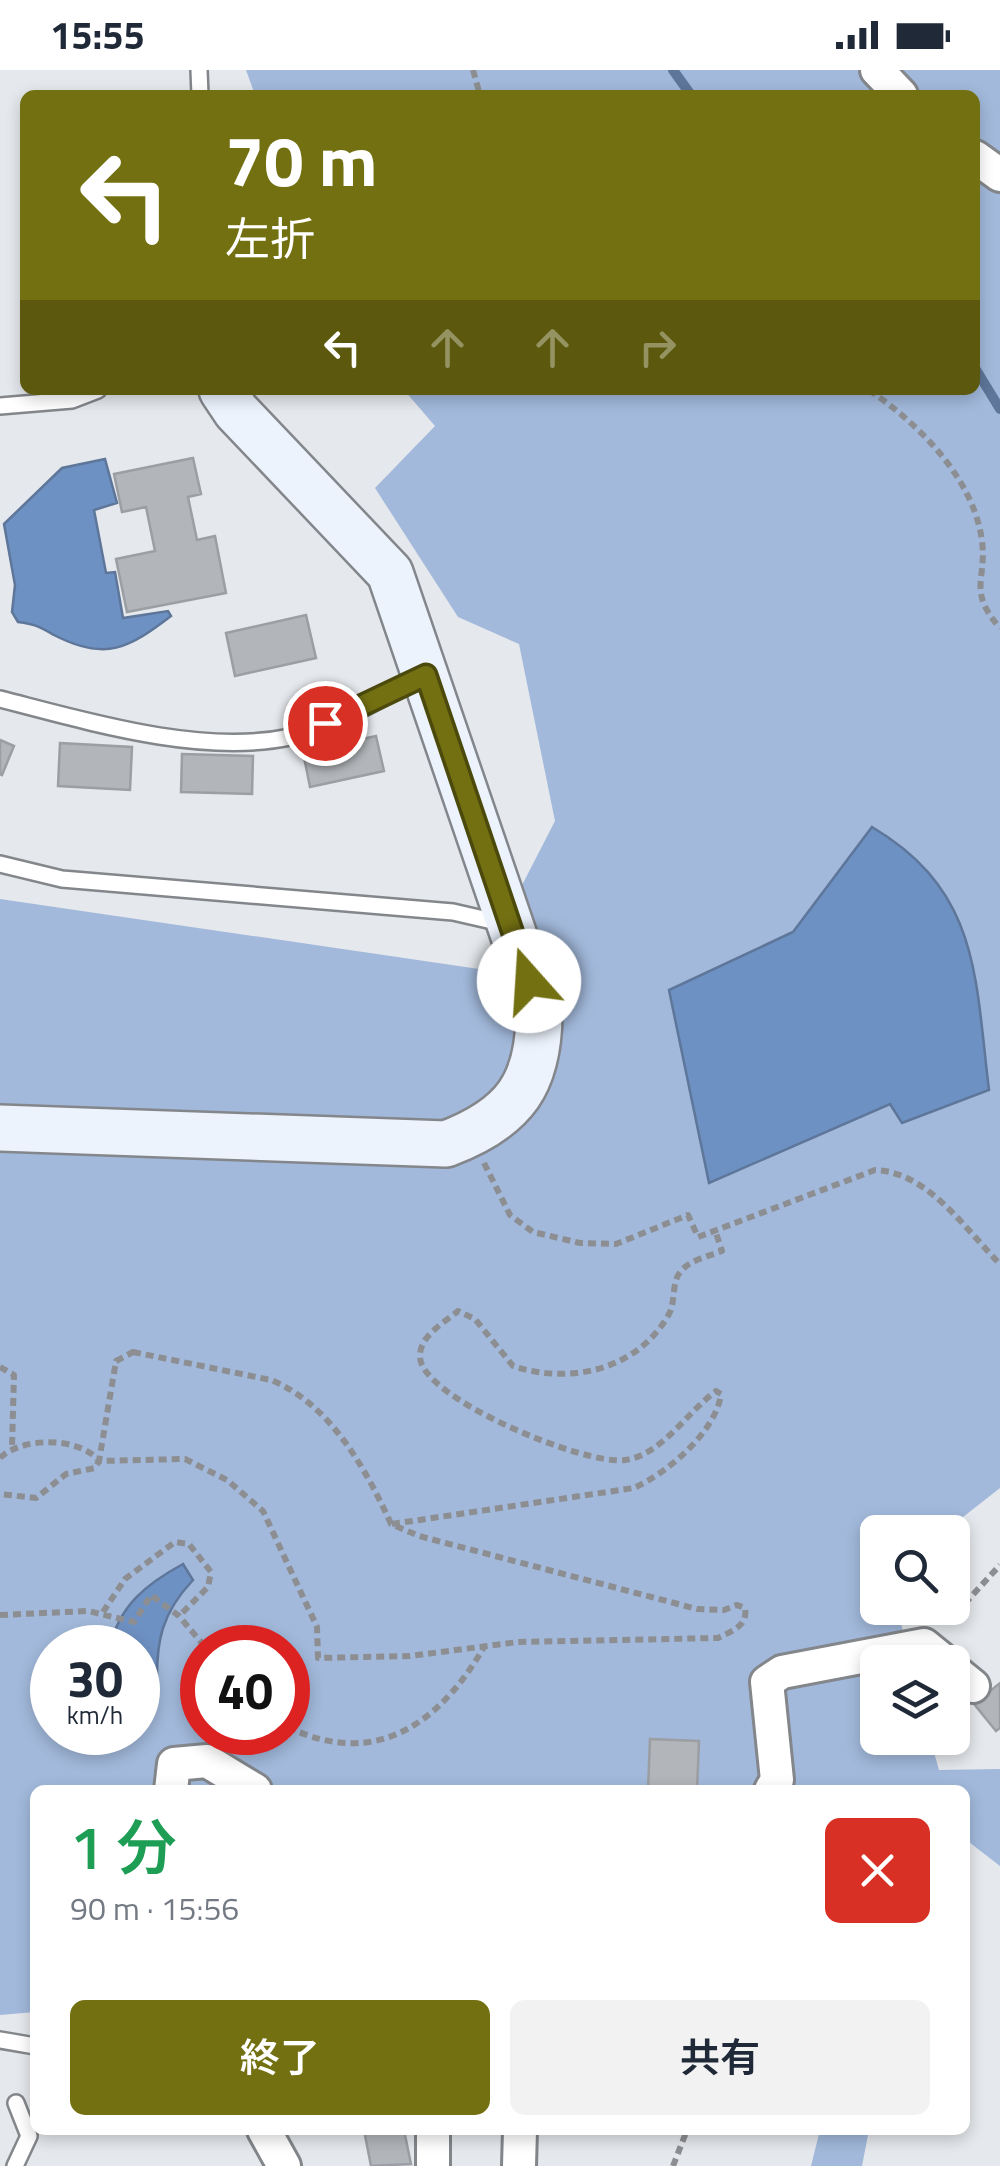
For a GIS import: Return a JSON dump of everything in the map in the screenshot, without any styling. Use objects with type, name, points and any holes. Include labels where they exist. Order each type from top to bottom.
[{"type":"street","points":[[877,70],[896,90]]},
{"type":"street","points":[[0,1128],[408,1146],[446,1144],[484,1130],[513,1104],[531,1074],[539,1044],[539,1009],[390,573],[236,411],[225,395]]},
{"type":"street","points":[[774,1785],[777,1780],[767,1682],[782,1672],[860,1663]]},
{"type":"street","points":[[171,1785],[174,1764],[207,1761],[246,1785]]},
{"type":"street","points":[[267,2135],[284,2166]]},
{"type":"street","points":[[432,2135],[433,2166]]},
{"type":"street","points":[[520,2135],[520,2166]]},
{"type":"lane","points":[[0,406],[72,400],[85,395]]},
{"type":"lane","points":[[0,699],[102,725],[212,740],[290,737],[361,709],[426,675]]},
{"type":"lane","points":[[0,864],[62,879],[453,912],[510,926]]},
{"type":"lane","points":[[0,2040],[30,2045]]},
{"type":"lane","points":[[15,2166],[30,2136],[16,2103]]},
{"type":"path","points":[[875,395],[930,444],[963,487],[982,543],[978,588],[1000,628]]},
{"type":"path","points":[[472,1134],[510,1215],[533,1232],[580,1244],[616,1244],[688,1215],[698,1236],[875,1170],[893,1170],[920,1183],[1000,1264]]},
{"type":"path","points":[[391,1524],[634,1488],[667,1470],[700,1433],[721,1394],[716,1391],[704,1399],[651,1450],[626,1460],[606,1460],[504,1428],[426,1376],[419,1361],[420,1348],[458,1311],[475,1318],[514,1366],[564,1374],[595,1373],[629,1354],[660,1329],[672,1310],[677,1275],[686,1265],[722,1250],[716,1230]]},
{"type":"path","points":[[0,1458],[12,1447],[78,1446],[99,1461],[186,1460],[227,1480],[263,1511],[317,1627],[318,1658],[410,1656],[484,1646],[718,1638],[740,1626],[746,1608],[697,1608],[468,1551],[391,1524],[364,1467],[291,1388],[271,1380],[133,1352],[116,1360],[99,1461],[95,1468],[66,1474],[36,1498],[0,1494]]},
{"type":"path","points":[[0,1367],[14,1374],[12,1447]]},
{"type":"path","points":[[103,1612],[125,1580],[175,1542],[189,1544],[211,1572],[208,1587],[179,1616]]},
{"type":"path","points":[[941,1645],[1000,1566]]},
{"type":"path","points":[[0,1615],[103,1612],[134,1622],[151,1595],[187,1625]]},
{"type":"path","points":[[310,1734],[338,1744],[372,1744],[416,1724],[460,1684],[484,1646]]},
{"type":"path","points":[[673,2166],[686,2135]]},
{"type":"shaded area","points":[[246,70],[1000,70],[1000,1488],[966,1515],[860,1515],[860,1625],[901,1625],[907,1645],[860,1645],[860,1755],[935,1755],[939,1770],[1000,1769],[1000,1866],[970,1843],[970,1785],[30,1785],[30,2012],[0,2015],[0,899],[479,969],[555,821],[519,644],[458,617],[375,488],[435,426],[408,395],[980,395],[980,90],[253,90]]},
{"type":"shaded area","points":[[105,459],[117,503],[94,510],[106,573],[115,572],[123,618],[168,611],[171,616],[129,643],[103,649],[72,643],[37,626],[18,622],[12,612],[15,585],[4,524],[62,468]]},
{"type":"shaded area","points":[[872,827],[907,852],[934,879],[953,909],[974,974],[989,1090],[902,1123],[890,1104],[709,1183],[669,990],[793,932]]},
{"type":"shaded area","points":[[183,1564],[193,1580],[174,1604],[160,1644],[160,1625],[118,1625],[127,1608],[157,1580]]},
{"type":"shaded area","points":[[819,2135],[868,2135],[862,2166],[811,2166]]},
{"type":"building","points":[[193,458],[201,494],[188,497],[197,540],[215,536],[226,593],[127,612],[116,559],[155,551],[146,507],[122,512],[114,474]]},
{"type":"building","points":[[306,615],[316,658],[235,676],[226,633]]},
{"type":"building","points":[[376,736],[384,771],[310,787],[303,752]]},
{"type":"building","points":[[0,740],[14,746],[2,775],[0,774]]},
{"type":"building","points":[[60,743],[132,747],[130,790],[58,786]]},
{"type":"building","points":[[182,754],[253,756],[252,794],[181,792]]},
{"type":"building","points":[[1000,1683],[1000,1728],[996,1731],[974,1704]]},
{"type":"building","points":[[650,1739],[699,1741],[697,1785],[648,1785]]},
{"type":"building","points":[[365,2135],[405,2135],[411,2164],[371,2166]]},
{"type":"waterway","points":[[673,70],[687,90]]},
{"type":"waterway","points":[[980,376],[1000,409]]},
{"type":"route","points":[[325,723],[426,675],[529,981]]}]
